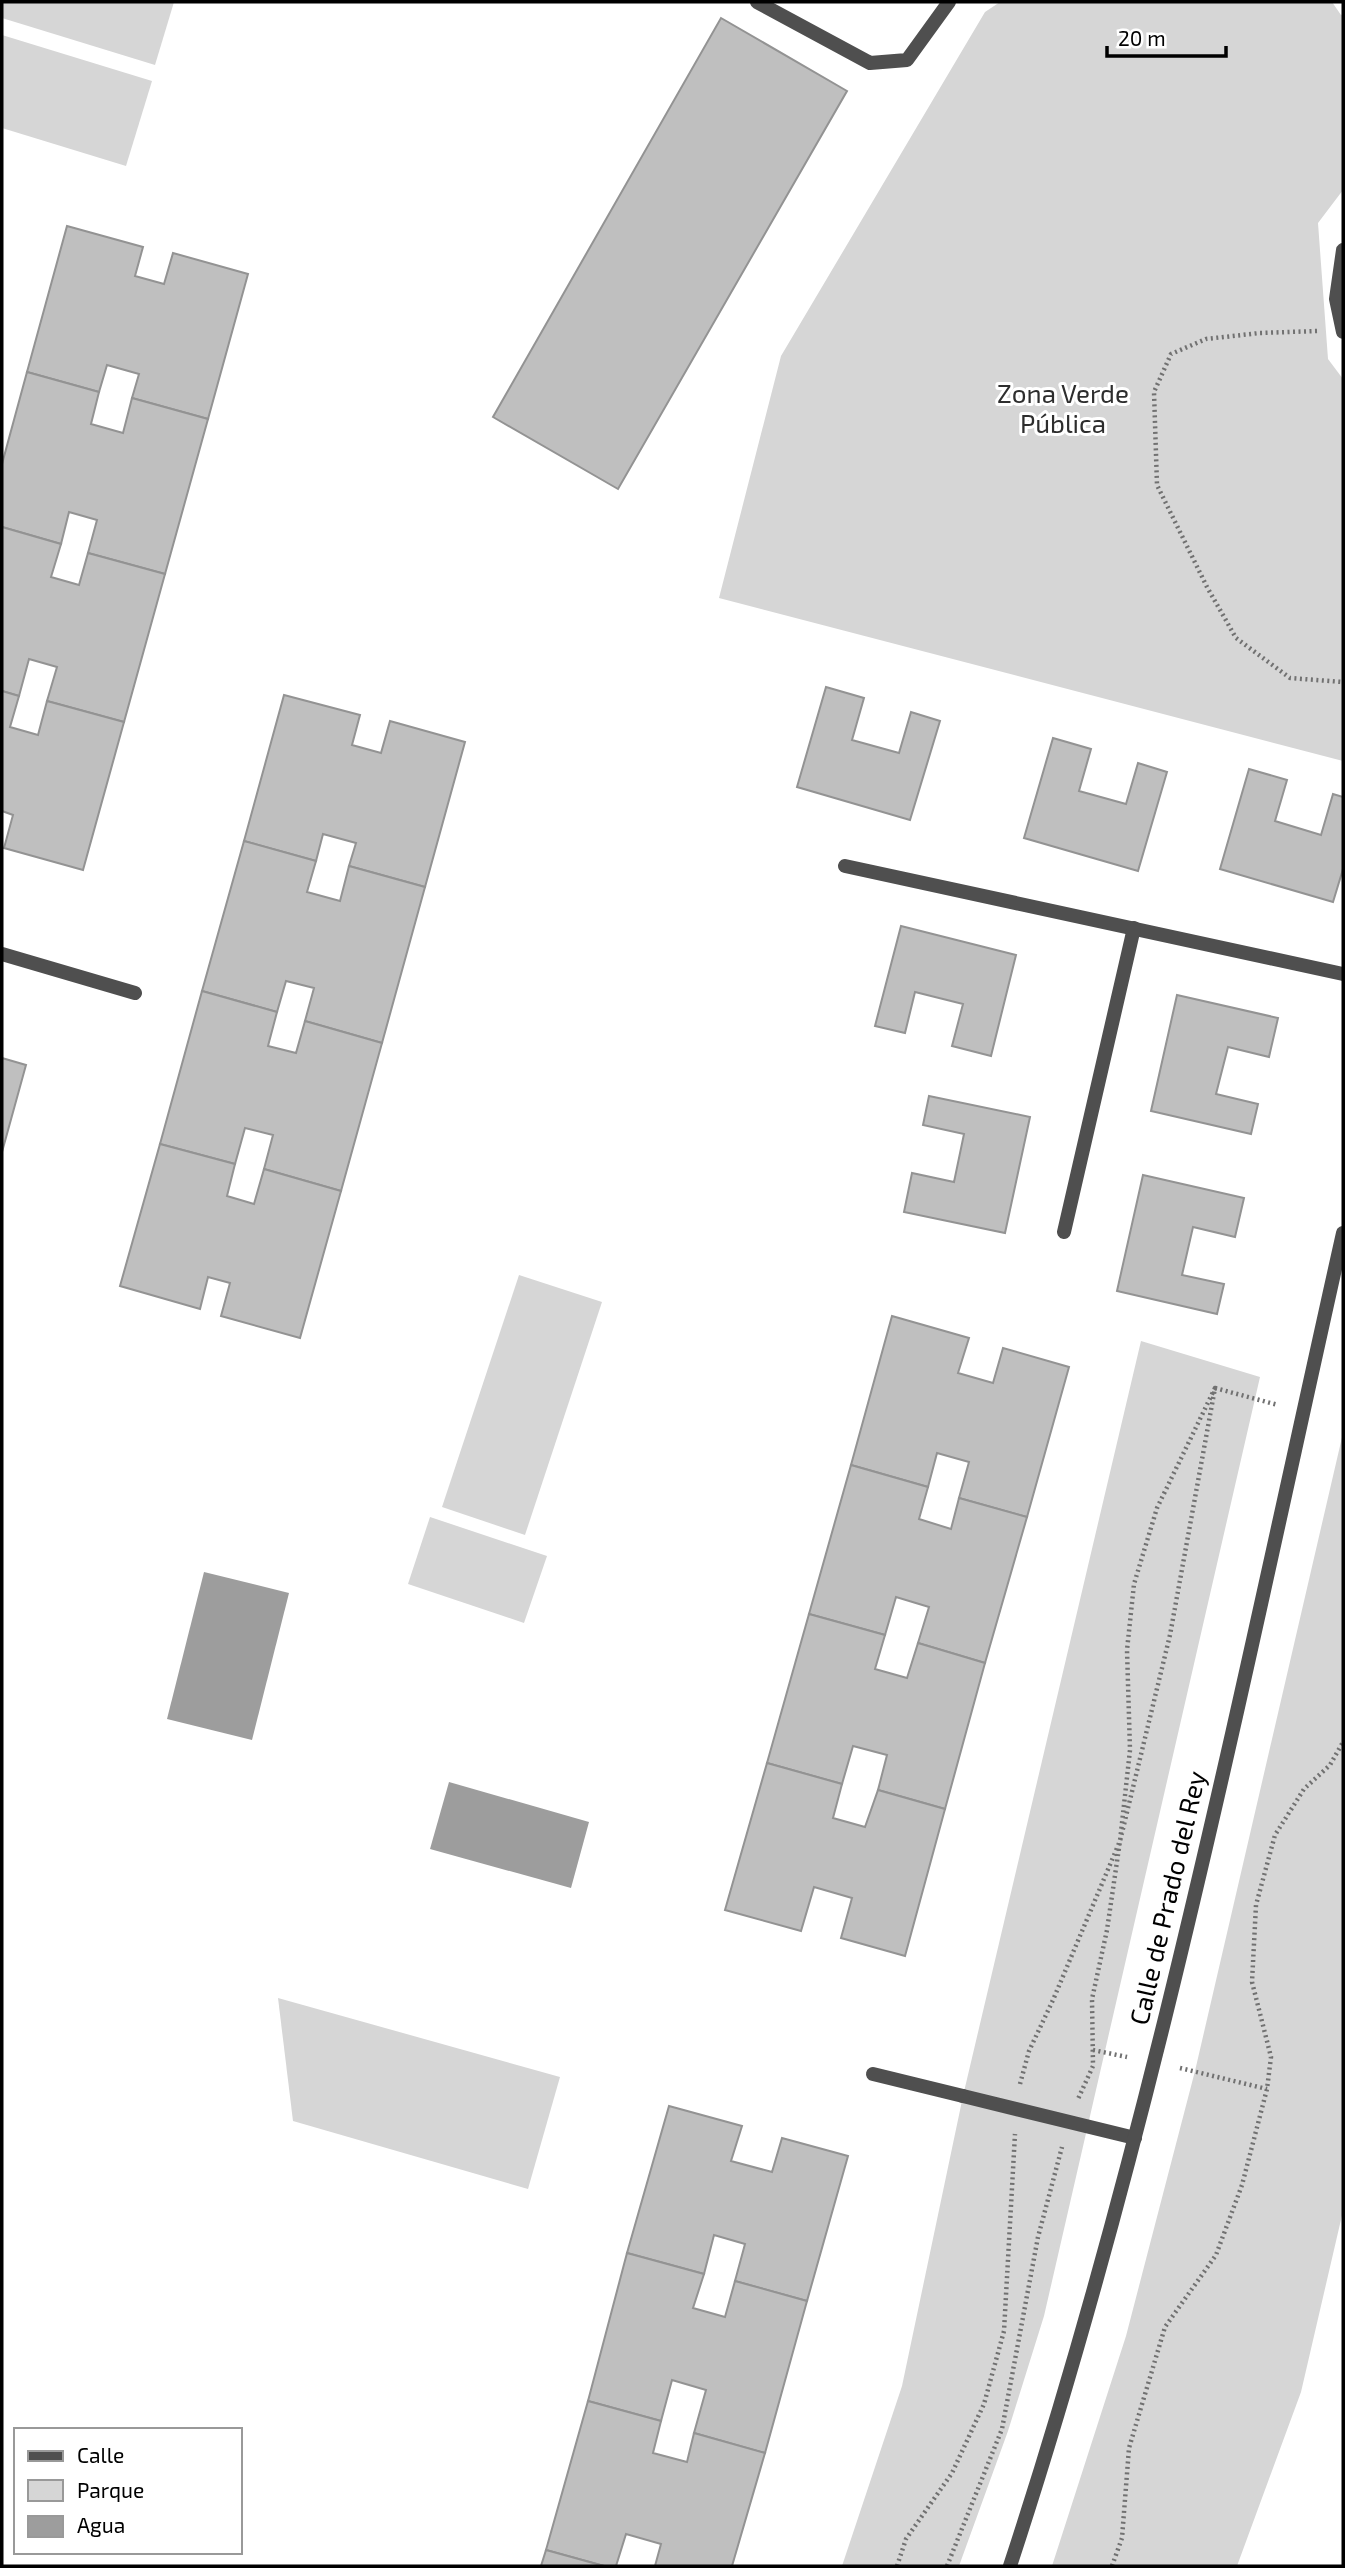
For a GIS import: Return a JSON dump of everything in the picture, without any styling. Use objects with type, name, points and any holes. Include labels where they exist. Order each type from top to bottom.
[{"type":"street","points":[[757,2],[870,63],[907,60],[949,2]]},
{"type":"street","points":[[1343,250],[1336,299],[1343,331]]},
{"type":"street","points":[[845,866],[1343,974]]},
{"type":"street","points":[[1064,1232],[1134,928]]},
{"type":"street","points":[[2,954],[135,993]]},
{"type":"street","name":"Calle de Prado del Rey","points":[[1010,2566],[1050,2444],[1135,2138],[1178,1964],[1343,1233]]},
{"type":"street","points":[[873,2074],[1135,2138]]},
{"type":"path","points":[[1343,331],[1260,332],[1206,339],[1171,354],[1154,392],[1157,485],[1207,587],[1236,638],[1290,678],[1343,682]]},
{"type":"path","points":[[1215,1388],[1303,1412]]},
{"type":"path","points":[[947,2566],[1002,2429],[1038,2237],[1054,2171],[1070,2121],[1093,2066],[1092,1999],[1107,1930],[1130,1750],[1127,1650],[1135,1584],[1157,1508],[1215,1388]]},
{"type":"path","points":[[897,2566],[906,2539],[951,2473],[984,2404],[1004,2331],[1016,2146],[1014,2108],[1029,2051],[1120,1840],[1170,1635],[1215,1388]]},
{"type":"path","points":[[1112,2566],[1122,2538],[1129,2448],[1165,2327],[1216,2255],[1242,2185],[1267,2090],[1271,2057],[1252,1982],[1256,1905],[1275,1835],[1304,1789],[1330,1765],[1343,1742]]},
{"type":"green space","points":[[2,2],[174,2],[155,65],[2,18]]},
{"type":"green space","name":"Zona Verde Pública","points":[[1000,2],[1332,2],[1341,15],[1343,14],[1343,190],[1318,223],[1328,359],[1343,379],[1343,761],[719,598],[781,356],[985,12]]},
{"type":"green space","points":[[2,35],[152,81],[126,166],[2,128]]},
{"type":"green space","points":[[519,1275],[602,1302],[525,1535],[442,1507]]},
{"type":"green space","points":[[1141,1341],[1260,1377],[1044,2316],[1008,2431],[959,2566],[842,2566],[902,2386],[963,2096]]},
{"type":"green space","points":[[1343,1433],[1343,2211],[1301,2392],[1237,2566],[1052,2566],[1126,2336],[1195,2071]]},
{"type":"green space","points":[[430,1517],[547,1556],[524,1623],[408,1584]]},
{"type":"green space","points":[[278,1998],[560,2077],[528,2189],[293,2121]]},
{"type":"water","points":[[204,1572],[289,1593],[252,1740],[167,1719]]},
{"type":"water","points":[[449,1782],[589,1822],[571,1888],[430,1849]]},
{"type":"building","points":[[721,18],[847,91],[618,489],[493,417]]},
{"type":"building","points":[[67,226],[143,247],[135,276],[164,284],[173,253],[248,274],[208,419],[132,398],[139,374],[107,365],[99,392],[27,372]]},
{"type":"building","points":[[27,372],[99,392],[91,424],[123,433],[132,398],[208,419],[165,574],[88,553],[97,520],[69,512],[61,544],[2,527],[2,464]]},
{"type":"building","points":[[2,527],[61,544],[51,577],[79,585],[88,553],[165,574],[124,722],[47,701],[57,667],[29,659],[19,696],[2,691]]},
{"type":"building","points":[[826,687],[864,698],[852,740],[899,753],[911,712],[940,721],[910,820],[797,787]]},
{"type":"building","points":[[2,691],[19,696],[10,727],[38,735],[47,701],[124,722],[83,870],[4,848],[13,815],[2,811]]},
{"type":"building","points":[[284,695],[360,715],[352,745],[381,753],[390,721],[465,742],[425,887],[349,866],[356,843],[323,834],[316,861],[244,841]]},
{"type":"building","points":[[1053,738],[1091,749],[1079,791],[1126,804],[1138,763],[1167,772],[1138,871],[1024,838]]},
{"type":"building","points":[[1249,769],[1287,780],[1275,821],[1321,835],[1333,794],[1343,797],[1343,869],[1333,902],[1220,869]]},
{"type":"building","points":[[244,841],[316,861],[307,892],[340,901],[349,866],[425,887],[382,1043],[305,1021],[314,988],[286,981],[277,1012],[202,991]]},
{"type":"building","points":[[901,926],[1016,955],[991,1056],[952,1046],[963,1004],[915,992],[905,1033],[875,1026]]},
{"type":"building","points":[[202,991],[277,1012],[268,1046],[296,1053],[305,1021],[382,1043],[341,1191],[264,1169],[273,1135],[245,1128],[235,1164],[160,1144]]},
{"type":"building","points":[[1177,995],[1278,1018],[1269,1057],[1228,1047],[1216,1094],[1258,1104],[1251,1134],[1151,1111]]},
{"type":"building","points":[[2,1058],[26,1065],[2,1152]]},
{"type":"building","points":[[929,1096],[1030,1117],[1005,1233],[904,1212],[912,1173],[954,1182],[964,1134],[923,1125]]},
{"type":"building","points":[[160,1144],[235,1164],[227,1196],[254,1204],[264,1169],[341,1191],[300,1338],[221,1316],[230,1283],[208,1277],[200,1309],[120,1286]]},
{"type":"building","points":[[1143,1175],[1244,1198],[1235,1237],[1193,1227],[1182,1275],[1224,1284],[1217,1314],[1117,1291]]},
{"type":"building","points":[[892,1316],[969,1338],[958,1373],[993,1383],[1003,1348],[1069,1367],[1027,1517],[959,1498],[969,1462],[937,1453],[928,1487],[851,1465]]},
{"type":"building","points":[[851,1465],[928,1487],[919,1519],[951,1529],[959,1498],[1027,1517],[985,1663],[918,1643],[929,1607],[896,1597],[885,1635],[809,1614]]},
{"type":"building","points":[[809,1614],[885,1635],[875,1669],[907,1678],[918,1643],[985,1663],[945,1809],[878,1790],[887,1755],[853,1746],[842,1784],[767,1763]]},
{"type":"building","points":[[767,1763],[842,1784],[833,1818],[865,1827],[878,1790],[945,1809],[905,1956],[841,1938],[852,1898],[814,1887],[801,1931],[725,1910]]},
{"type":"building","points":[[669,2106],[742,2126],[731,2161],[772,2172],[782,2138],[848,2156],[807,2301],[735,2281],[745,2244],[714,2235],[704,2274],[627,2253]]},
{"type":"building","points":[[627,2253],[704,2274],[693,2308],[725,2317],[735,2281],[807,2301],[765,2453],[694,2433],[706,2390],[672,2380],[661,2421],[588,2401]]},
{"type":"building","points":[[588,2401],[661,2421],[653,2453],[687,2462],[694,2433],[765,2453],[732,2566],[655,2566],[661,2544],[626,2534],[616,2566],[604,2566],[546,2550]]},
{"type":"building","points":[[546,2550],[604,2566],[541,2566]]}]
